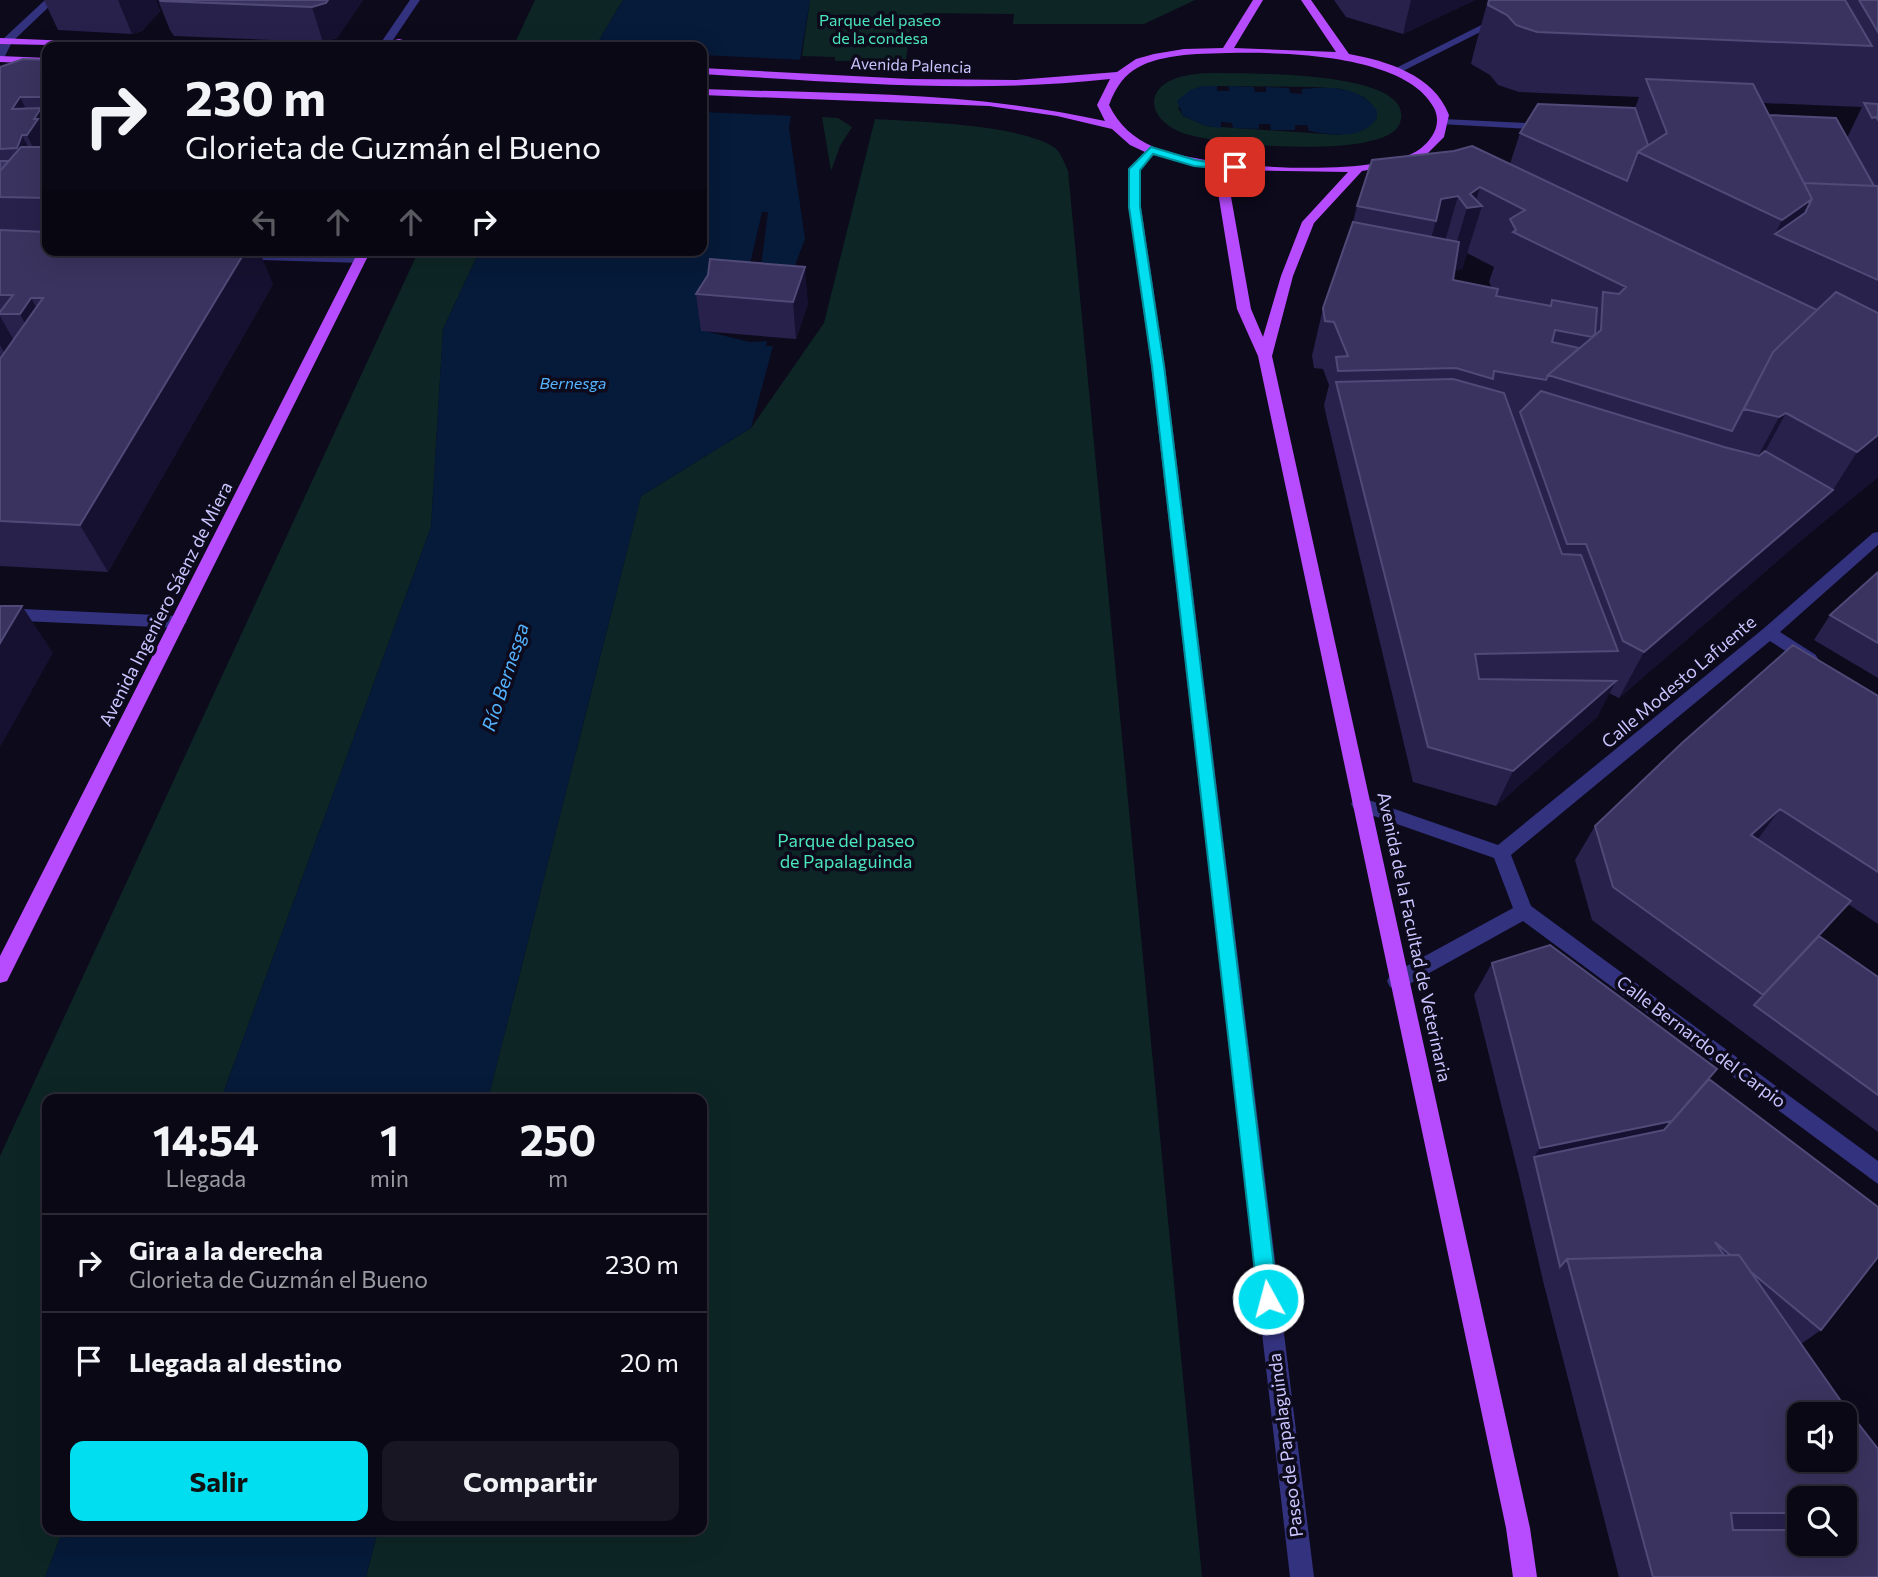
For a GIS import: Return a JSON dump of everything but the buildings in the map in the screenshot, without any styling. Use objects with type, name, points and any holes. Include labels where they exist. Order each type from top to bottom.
[{"type":"main road","points":[[1226,52],[1258,0]]},
{"type":"main road","points":[[1306,0],[1345,57]]},
{"type":"main road","points":[[3,41],[42,43]]},
{"type":"main road","name":"Avenida Palencia","points":[[707,71],[1013,85],[1067,82],[1118,75],[1151,58],[1200,51],[1345,57],[1395,71],[1421,86],[1435,99],[1444,122]]},
{"type":"main road","points":[[0,57],[42,61]]},
{"type":"main road","points":[[1118,75],[1108,86],[1103,105],[1114,126],[1151,150],[1214,166],[1358,169],[1403,162],[1428,155],[1444,122]]},
{"type":"main road","name":"Avenida Palencia","points":[[707,92],[989,103],[1057,113],[1114,126]]},
{"type":"main road","name":"Avenida de la Facultad de Veterinaria","points":[[1214,166],[1222,180],[1244,309],[1265,356],[1397,981],[1518,1528],[1525,1577]]},
{"type":"main road","name":"Avenida de la Facultad de Veterinaria","points":[[1265,356],[1287,276],[1308,222],[1358,169]]},
{"type":"main road","name":"Avenida Ingeniero Sáenz de Miera","points":[[0,975],[362,256]]},
{"type":"main road","name":"Avenida de la Facultad de Veterinaria","points":[[1518,1528],[1535,1577]]},
{"type":"street","points":[[0,57],[3,41],[51,0]]},
{"type":"street","points":[[386,42],[415,0]]},
{"type":"street","points":[[1395,71],[1539,0]]},
{"type":"street","points":[[1444,122],[1559,127]]},
{"type":"street","name":"Paseo de Papalaguinda","points":[[1151,150],[1134,169],[1135,207],[1158,366],[1302,1577]]},
{"type":"street","name":"Calle Modesto Lafuente","points":[[1500,853],[1769,632],[1878,537]]},
{"type":"street","points":[[0,614],[179,622]]},
{"type":"street","points":[[1769,632],[1820,665]]},
{"type":"street","points":[[1360,804],[1500,853],[1524,911],[1397,981]]},
{"type":"street","name":"Calle Bernardo del Carpio","points":[[1524,911],[1878,1174]]},
{"type":"green space","points":[[535,0],[623,0],[598,42],[515,42]]},
{"type":"green space","name":"Parque del paseo de la condesa","points":[[810,0],[1195,0],[1144,24],[1013,24],[1014,14],[924,13],[910,28],[906,60],[835,61],[835,57],[802,56]]},
{"type":"green space","points":[[1211,73],[1292,75],[1359,84],[1385,93],[1399,107],[1399,125],[1386,136],[1362,143],[1294,147],[1257,145],[1196,136],[1178,131],[1162,120],[1154,105],[1158,91],[1164,84],[1184,76]],"holes":[[[1203,86],[1342,89],[1366,98],[1340,135],[1206,126],[1183,116],[1178,108]]]},
{"type":"green space","points":[[822,117],[838,118],[852,127],[840,146],[831,171]]},
{"type":"green space","name":"Parque del paseo de Papalaguinda","points":[[875,119],[994,129],[1039,140],[1055,148],[1061,156],[1068,171],[1202,1577],[366,1577],[377,1535],[707,1535],[707,1094],[489,1094],[641,496],[751,428],[824,323]]},
{"type":"green space","points":[[416,256],[477,256],[443,329],[431,527],[223,1094],[42,1094],[42,1535],[61,1535],[45,1577],[0,1577],[0,1156]]},
{"type":"water","name":"Bernesga","points":[[623,0],[810,0],[789,128],[805,239],[794,268],[761,266],[768,212],[762,212],[747,277],[701,330],[750,342],[767,341],[766,346],[773,346],[751,428],[641,496],[489,1094],[223,1094],[431,527],[443,329],[477,256],[707,256],[707,42],[598,42]]},
{"type":"water","points":[[1217,86],[1217,91],[1229,91],[1229,86],[1254,87],[1255,92],[1266,92],[1266,87],[1289,88],[1290,93],[1302,94],[1302,89],[1344,90],[1354,92],[1371,103],[1377,111],[1377,118],[1363,130],[1346,135],[1309,131],[1307,125],[1295,125],[1295,130],[1271,130],[1270,124],[1259,124],[1259,129],[1233,128],[1232,123],[1221,122],[1221,128],[1206,126],[1183,116],[1177,101],[1190,90]]},
{"type":"water","points":[[61,1535],[377,1535],[366,1577],[45,1577]]},
{"type":"pier","points":[[707,55],[805,60],[795,116],[707,112]]},
{"type":"route","points":[[1235,167],[1194,163],[1151,150],[1134,169],[1135,207],[1158,366],[1268,1299]]},
{"type":"water label","name":"Río Bernesga","points":[[505,677]]}]
